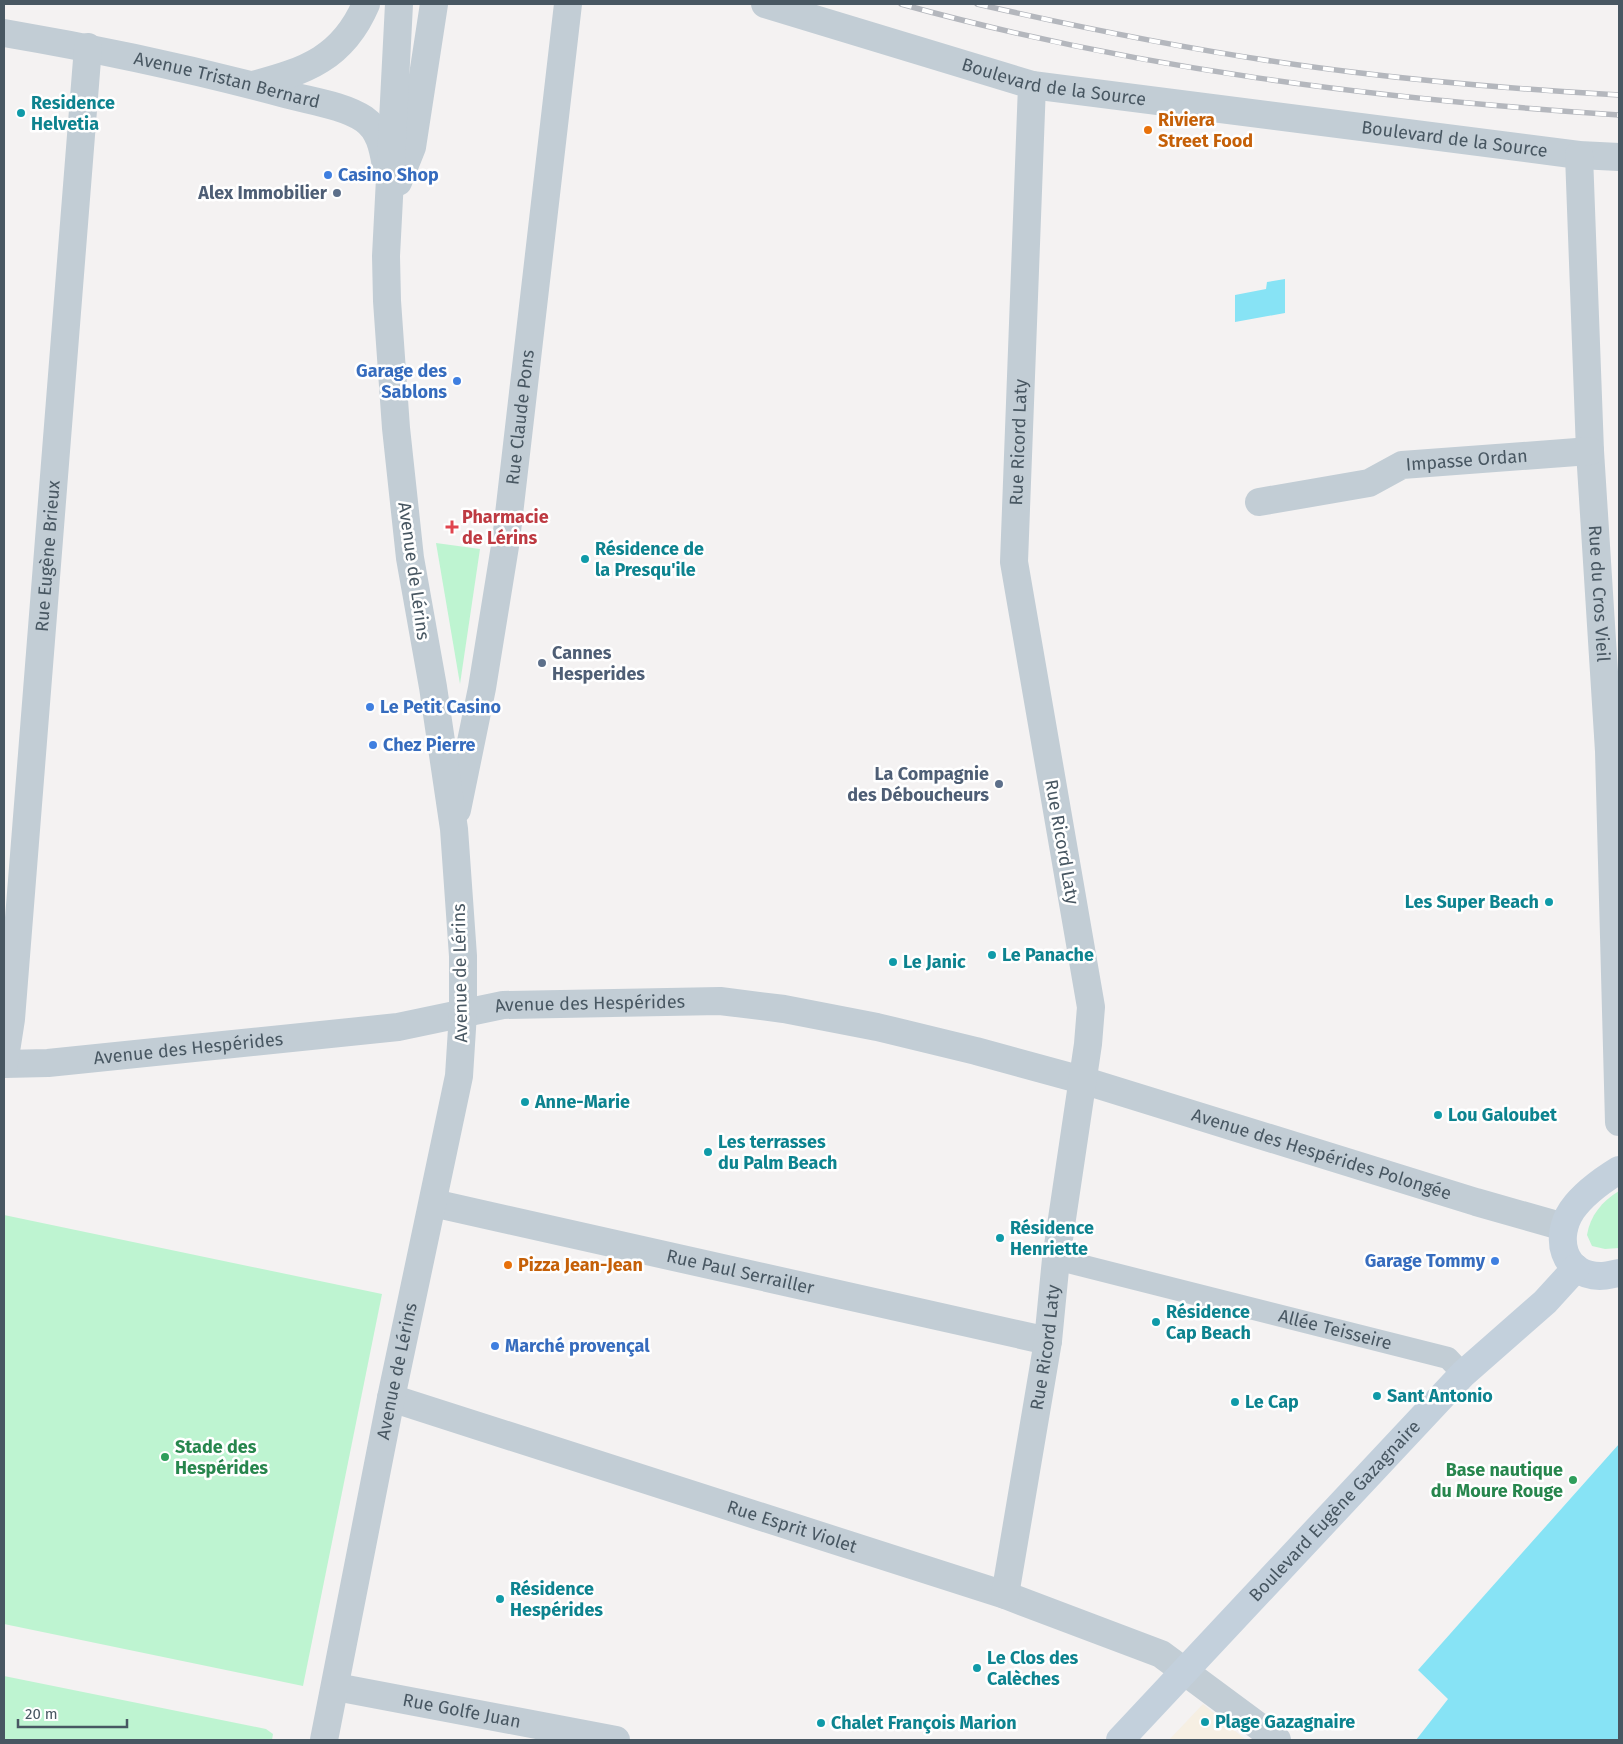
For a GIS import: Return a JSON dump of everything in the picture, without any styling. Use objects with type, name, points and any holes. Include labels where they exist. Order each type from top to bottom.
[{"type":"street","points":[[252,86],[295,74],[331,54],[359,20],[366,4]]},
{"type":"street","name":"Avenue de Lérins","points":[[324,1740],[336,1687],[391,1398],[434,1203],[459,1076],[463,1014],[463,956],[454,829],[433,687],[410,558],[396,428],[386,265],[399,4]]},
{"type":"street","name":"Avenue de Lérins","points":[[390,197],[412,148],[434,4]]},
{"type":"street","name":"Rue Claude Pons","points":[[454,829],[482,688],[506,540],[568,4]]},
{"type":"street","name":"Boulevard de la Source","points":[[765,4],[1032,85],[1579,155],[1619,157]]},
{"type":"street","name":"Avenue Tristan Bernard","points":[[4,33],[88,47],[343,110],[365,120],[381,140],[390,197]]},
{"type":"street","name":"Rue Eugène Brieux","points":[[4,1064],[11,1019],[88,47]]},
{"type":"street","name":"Rue Ricord Laty","points":[[1005,1595],[1048,1341],[1056,1259],[1088,1044],[1091,1007],[1014,562],[1032,85]]},
{"type":"street","name":"Rue du Cros Vieil","points":[[1579,155],[1590,450],[1614,750],[1619,1122]]},
{"type":"street","name":"Impasse Ordan","points":[[1259,502],[1369,483],[1402,465],[1590,450]]},
{"type":"street","name":"Avenue des Hespérides","points":[[4,1064],[48,1063],[398,1027],[503,1005],[720,1001],[784,1009],[877,1027],[1082,1080]]},
{"type":"street","name":"Avenue des Hespérides Polongée","points":[[1082,1080],[1467,1199],[1564,1227]]},
{"type":"street","points":[[1619,1170],[1600,1181],[1570,1212],[1564,1227],[1562,1245],[1564,1255],[1576,1268],[1599,1276],[1619,1273]]},
{"type":"street","name":"Rue Paul Serrailler","points":[[434,1203],[1048,1341]]},
{"type":"street","name":"Boulevard Eugène Gazagnaire","points":[[1120,1740],[1463,1374],[1545,1302],[1576,1268]]},
{"type":"street","name":"Rue Esprit Violet","points":[[391,1398],[1005,1595],[1161,1654],[1277,1740]]},
{"type":"street","name":"Rue Golfe Juan","points":[[336,1687],[616,1740]]},
{"type":"lane","name":"Allée Teisseire","points":[[1056,1259],[1448,1358],[1463,1374]]},
{"type":"green space","points":[[436,543],[480,549],[460,684]]},
{"type":"green space","points":[[1619,1191],[1619,1248],[1605,1249],[1592,1246],[1587,1235],[1594,1215],[1607,1199]]},
{"type":"green space","name":"Stade des Hespérides","points":[[4,1215],[382,1294],[303,1686],[4,1624]]},
{"type":"green space","points":[[4,1676],[266,1729],[273,1734],[272,1740],[4,1740]]},
{"type":"sand","name":"Plage Gazagnaire","points":[[1203,1704],[1246,1740],[1169,1740]]},
{"type":"water","points":[[1285,279],[1285,313],[1235,322],[1235,295],[1266,289],[1267,282]]},
{"type":"water","points":[[1619,1444],[1619,1740],[1416,1740],[1448,1699],[1418,1670]]},
{"type":"railway","points":[[901,4],[989,27],[1078,47],[1257,78],[1438,100],[1619,115]]},
{"type":"railway","points":[[977,4],[1163,43],[1305,66],[1452,83],[1619,95]]},
{"type":"place","name":"Residence Helvetia","points":[[21,113]]},
{"type":"place","name":"Riviera Street Food","points":[[1148,130]]},
{"type":"place","name":"Casino Shop","points":[[328,175]]},
{"type":"place","name":"Alex Immobilier","points":[[337,193]]},
{"type":"place","name":"Garage des Sablons","points":[[457,381]]},
{"type":"place","name":"Pharmacie de Lérins","points":[[452,527]]},
{"type":"place","name":"Résidence de la Presqu'ile","points":[[585,559]]},
{"type":"place","name":"Cannes Hesperides","points":[[542,663]]},
{"type":"place","name":"Le Petit Casino","points":[[370,707]]},
{"type":"place","name":"Chez Pierre","points":[[373,745]]},
{"type":"place","name":"La Compagnie des Déboucheurs","points":[[999,784]]},
{"type":"place","name":"Les Super Beach","points":[[1549,902]]},
{"type":"place","name":"Le Panache","points":[[992,955]]},
{"type":"place","name":"Le Janic","points":[[893,962]]},
{"type":"place","name":"Anne-Marie","points":[[525,1102]]},
{"type":"place","name":"Lou Galoubet","points":[[1438,1115]]},
{"type":"place","name":"Les terrasses du Palm Beach","points":[[708,1152]]},
{"type":"place","name":"Résidence Henriette","points":[[1000,1238]]},
{"type":"place","name":"Garage Tommy","points":[[1495,1261]]},
{"type":"place","name":"Pizza Jean-Jean","points":[[508,1265]]},
{"type":"place","name":"Résidence Cap Beach","points":[[1156,1322]]},
{"type":"place","name":"Marché provençal","points":[[495,1346]]},
{"type":"place","name":"Sant Antonio","points":[[1377,1396]]},
{"type":"place","name":"Le Cap","points":[[1235,1402]]},
{"type":"place","name":"Stade des Hespérides","points":[[165,1457]]},
{"type":"place","name":"Base nautique du Moure Rouge","points":[[1573,1480]]},
{"type":"place","name":"Résidence Hespérides","points":[[500,1599]]},
{"type":"place","name":"Le Clos des Calèches","points":[[977,1668]]},
{"type":"place","name":"Plage Gazagnaire","points":[[1205,1722]]},
{"type":"place","name":"Chalet François Marion","points":[[821,1723]]}]
